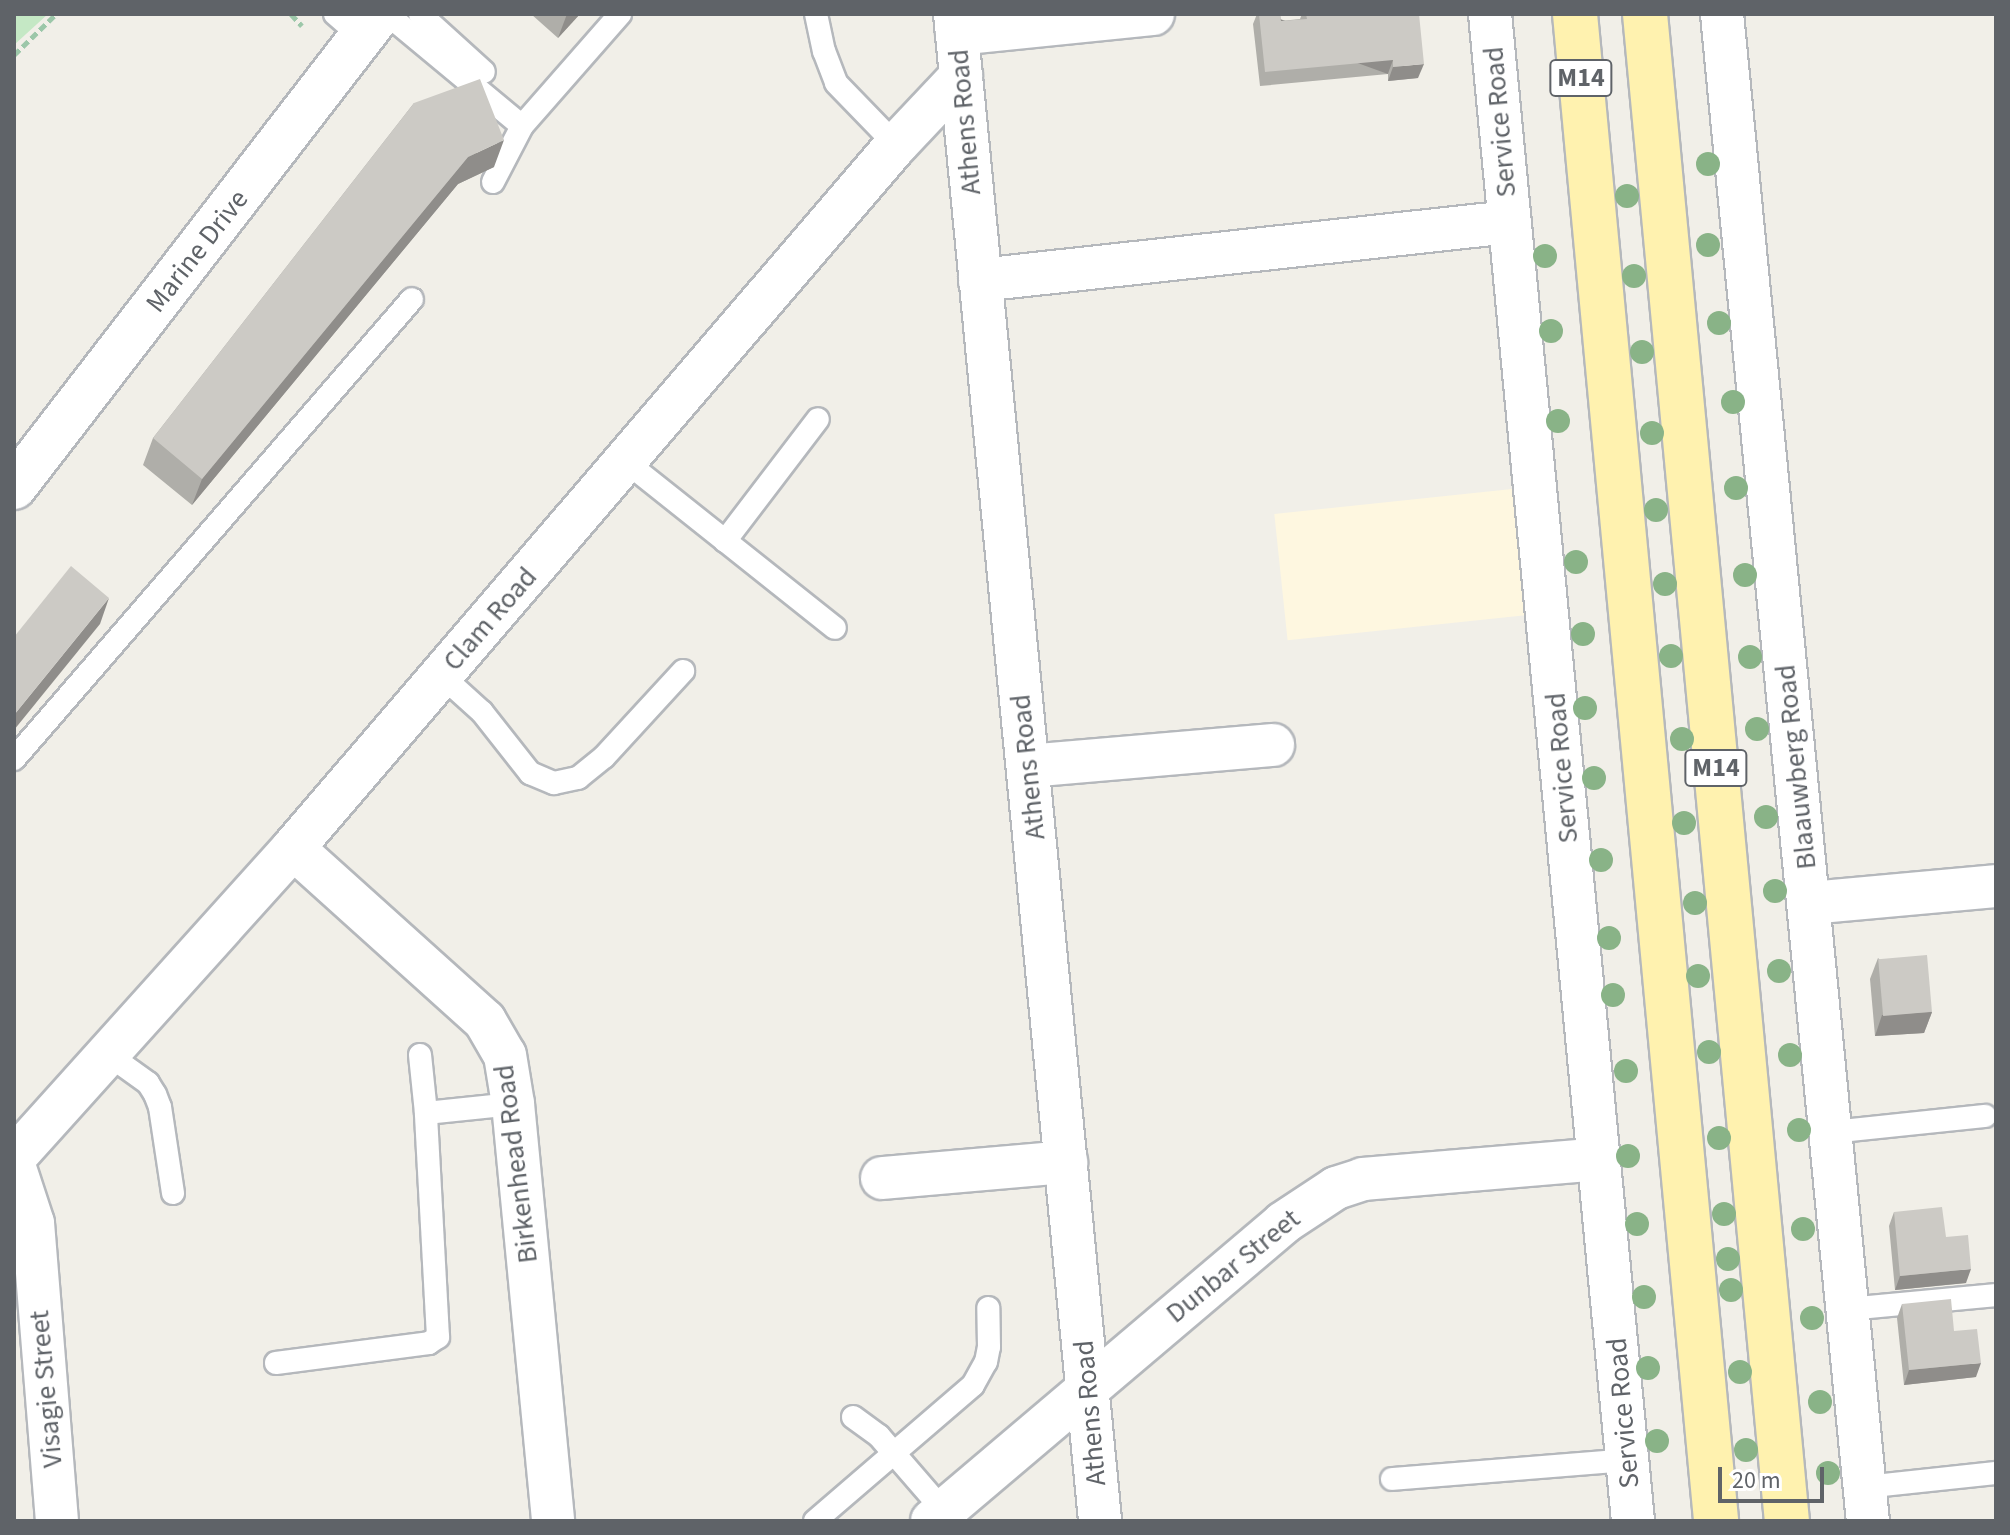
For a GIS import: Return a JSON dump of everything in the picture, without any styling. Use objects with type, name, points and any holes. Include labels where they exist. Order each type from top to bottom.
[{"type":"main road","name":"M14","points":[[1575,14],[1716,1521]]},
{"type":"main road","name":"M14","points":[[1645,14],[1787,1521]]},
{"type":"main road","name":"Marine Drive","points":[[14,487],[366,20]]},
{"type":"street","points":[[956,24],[1153,14]]},
{"type":"street","name":"Service Road","points":[[1490,14],[1633,1521]]},
{"type":"street","name":"Blaauwberg Road","points":[[1722,14],[1866,1504]]},
{"type":"street","name":"Athens Road","points":[[956,24],[1100,1521]]},
{"type":"street","name":"Clam Road","points":[[14,1158],[293,848],[896,145],[961,76]]},
{"type":"street","points":[[980,280],[1510,222]]},
{"type":"street","points":[[1028,766],[1273,745]]},
{"type":"street","name":"Birkenhead Road","points":[[293,848],[485,1021],[505,1055],[513,1104],[553,1521]]},
{"type":"street","points":[[1810,903],[1996,886]]},
{"type":"street","name":"Dunbar Street","points":[[938,1516],[1283,1223],[1336,1188],[1363,1179],[1599,1159]]},
{"type":"street","points":[[882,1178],[1066,1162]]},
{"type":"street","name":"Visagie Street","points":[[14,1165],[33,1223],[31,1423],[57,1521]]},
{"type":"lane","points":[[420,14],[484,72]]},
{"type":"lane","points":[[493,182],[522,126],[620,14]]},
{"type":"lane","points":[[816,14],[824,51],[836,83],[896,145]]},
{"type":"lane","points":[[366,20],[522,126]]},
{"type":"lane","points":[[14,759],[412,299]]},
{"type":"lane","points":[[725,541],[818,419]]},
{"type":"lane","points":[[625,461],[835,628]]},
{"type":"lane","points":[[441,675],[482,712],[530,773],[554,783],[578,778],[604,757],[683,671]]},
{"type":"lane","points":[[109,1055],[148,1083],[155,1094],[164,1128],[173,1193]]},
{"type":"lane","points":[[276,1363],[429,1343],[438,1337],[420,1055]]},
{"type":"lane","points":[[426,1113],[513,1104]]},
{"type":"lane","points":[[1832,1132],[1985,1116]]},
{"type":"lane","points":[[1848,1309],[1996,1295]]},
{"type":"lane","points":[[815,1521],[973,1385],[981,1373],[989,1347],[988,1308]]},
{"type":"lane","points":[[853,1417],[868,1424],[895,1454],[938,1516]]},
{"type":"lane","points":[[1392,1479],[1628,1460]]},
{"type":"lane","points":[[1866,1504],[1996,1473]]},
{"type":"path","points":[[14,55],[56,14]]},
{"type":"path","points":[[291,14],[302,26]]},
{"type":"shaded area","points":[[1512,489],[1525,615],[1288,640],[1274,514]]},
{"type":"green space","points":[[14,14],[48,14],[14,45]]},
{"type":"building","points":[[1259,14],[1280,14],[1281,21],[1307,19],[1306,14],[1419,14],[1424,64],[1393,67],[1393,60],[1265,72]]},
{"type":"building","points":[[480,79],[504,140],[468,157],[202,479],[153,438],[414,103]]},
{"type":"building","points":[[71,566],[109,598],[14,715],[14,637]]},
{"type":"building","points":[[1927,955],[1932,1012],[1883,1016],[1878,959]]},
{"type":"building","points":[[1942,1207],[1946,1237],[1968,1235],[1971,1269],[1900,1276],[1894,1212]]},
{"type":"building","points":[[1951,1299],[1954,1331],[1977,1329],[1981,1363],[1909,1370],[1902,1304]]}]
